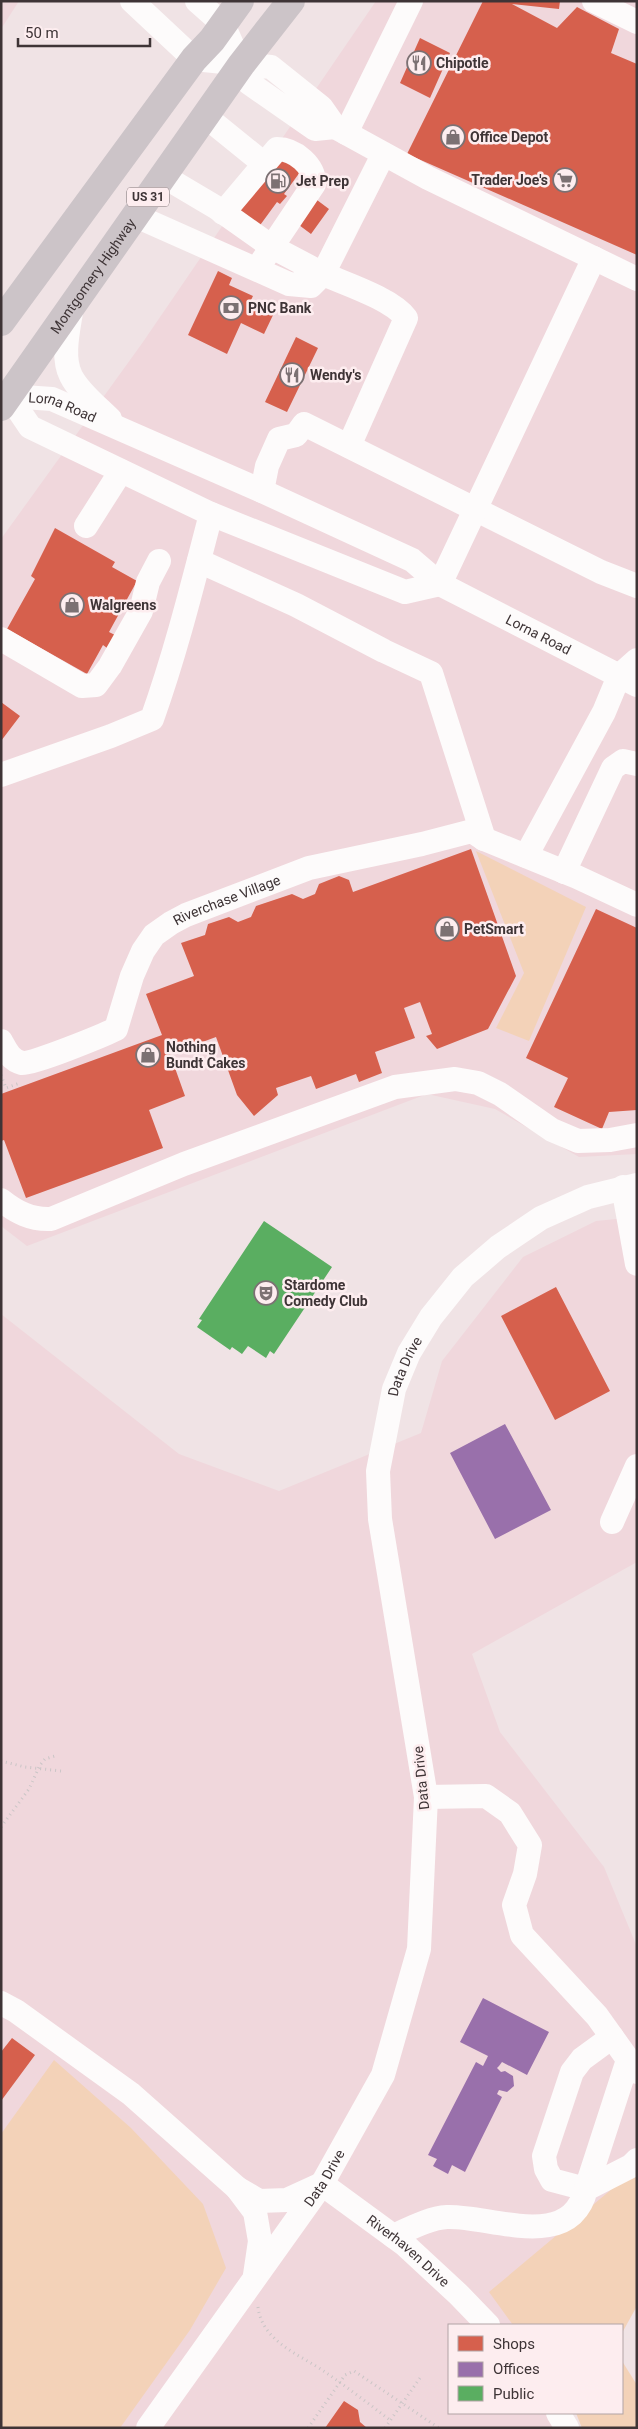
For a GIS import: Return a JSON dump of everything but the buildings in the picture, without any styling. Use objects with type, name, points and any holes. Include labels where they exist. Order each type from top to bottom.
[{"type":"main road","points":[[1,322],[194,59],[240,1]]},
{"type":"main road","name":"Montgomery Highway","points":[[4,398],[72,306],[241,65],[292,1]]},
{"type":"street","points":[[132,1],[194,59],[241,65]]},
{"type":"street","points":[[197,1],[223,24],[249,83],[315,129],[341,130],[383,155],[637,279]]},
{"type":"street","points":[[341,130],[411,1]]},
{"type":"street","points":[[594,1],[637,22]]},
{"type":"street","points":[[205,116],[263,163]]},
{"type":"street","points":[[223,213],[263,163],[277,149],[291,152],[311,168],[315,175],[314,184],[308,196],[258,270]]},
{"type":"street","points":[[136,216],[290,284],[303,287],[311,286],[323,274],[383,155]]},
{"type":"street","points":[[163,176],[223,213],[272,247],[323,274],[373,296],[401,312],[406,318],[350,446]]},
{"type":"street","points":[[440,584],[594,258]]},
{"type":"street","points":[[72,306],[66,359],[71,376],[81,390],[120,429]]},
{"type":"street","name":"Lorna Road","points":[[4,398],[52,399],[262,491],[412,560],[440,584],[628,681]]},
{"type":"street","name":"Lorna Road","points":[[4,398],[30,427],[211,514],[405,592],[440,584]]},
{"type":"street","points":[[262,491],[267,466],[279,439],[296,435],[304,424],[601,572],[637,586]]},
{"type":"street","points":[[86,526],[121,470]]},
{"type":"street","points":[[1,775],[111,736],[152,719],[164,685],[211,514]]},
{"type":"street","points":[[1,639],[82,686],[96,685],[110,666],[140,611],[148,582],[159,561]]},
{"type":"street","points":[[199,561],[296,605],[384,652],[431,673],[484,839]]},
{"type":"street","points":[[526,856],[604,712],[628,681],[637,660]]},
{"type":"street","points":[[564,872],[613,768],[623,761],[637,764]]},
{"type":"street","name":"Riverchase Village","points":[[1,1041],[11,1058],[23,1063],[37,1060],[116,1029],[132,976],[143,951],[154,934],[186,915],[310,868],[422,844],[472,831],[484,839],[637,905]]},
{"type":"street","points":[[1,1200],[21,1213],[37,1220],[51,1219],[184,1164],[395,1087],[455,1079],[478,1083],[500,1094],[552,1130],[578,1141],[610,1140],[637,1135]]},
{"type":"street","points":[[630,1186],[637,1264]]},
{"type":"street","name":"Data Drive","points":[[148,2428],[322,2184],[383,2075],[419,1949],[426,1797],[380,1519],[378,1470],[394,1389],[410,1352],[432,1317],[463,1277],[498,1247],[541,1218],[588,1197],[630,1186]]},
{"type":"street","points":[[612,1522],[637,1466]]},
{"type":"street","points":[[392,2236],[446,2217],[475,2219],[510,2226],[544,2226],[565,2219],[583,2201],[632,2066],[578,1994],[522,1935],[514,1905],[525,1874],[530,1845],[510,1813],[486,1796],[426,1797]]},
{"type":"street","points":[[4,2009],[131,2094],[237,2188],[259,2201],[287,2200],[322,2184]]},
{"type":"street","points":[[612,2037],[582,2059],[572,2072],[544,2156],[546,2169],[552,2180],[586,2189],[631,2166],[637,2160]]},
{"type":"street","name":"Riverhaven Drive","points":[[322,2184],[392,2236],[458,2294],[487,2324]]},
{"type":"street","points":[[237,2188],[255,2212],[260,2241],[255,2278]]},
{"type":"street","points":[[559,2414],[567,2428]]},
{"type":"path","points":[[1,1827],[29,1790],[38,1768],[45,1759],[58,1755]]},
{"type":"path","points":[[1,1761],[61,1771]]},
{"type":"path","points":[[261,2300],[258,2307],[261,2320],[276,2340],[340,2383],[390,2420]]},
{"type":"path","points":[[308,2428],[340,2383],[349,2372],[354,2371],[439,2428]]},
{"type":"path","points":[[385,2428],[420,2378]]},
{"type":"shaded area","points":[[1,1],[19,1],[1,29]]},
{"type":"shaded area","points":[[376,1],[637,1],[637,1154],[579,1157],[495,1109],[427,1094],[27,1246],[1,1226],[1,539],[143,342]]},
{"type":"shaded area","points":[[476,851],[586,907],[529,1041],[496,1028],[524,973]]},
{"type":"shaded area","points":[[637,1217],[637,1562],[472,1654],[500,1732],[604,1867],[637,1947],[637,2188],[548,2324],[448,2324],[448,2414],[551,2414],[552,2428],[1,2428],[1,1314],[179,1454],[279,1491],[421,1433],[442,1361],[523,1257],[596,1221]]},
{"type":"shaded area","points":[[54,2060],[131,2128],[203,2204],[226,2268],[190,2330],[120,2428],[1,2428],[1,2134]]},
{"type":"shaded area","points":[[637,2168],[637,2306],[623,2331],[623,2324],[512,2324],[489,2292]]},
{"type":"shaded area","points":[[623,2363],[637,2385],[637,2428],[582,2428],[576,2414],[623,2414]]},
{"type":"place","name":"Chipotle","points":[[419,63]]},
{"type":"place","name":"Office Depot","points":[[453,137]]},
{"type":"place","name":"Trader Joe's","points":[[565,180]]},
{"type":"place","name":"Jet Prep","points":[[278,181]]},
{"type":"place","name":"PNC Bank","points":[[231,308]]},
{"type":"place","name":"Wendy's","points":[[292,375]]},
{"type":"place","name":"Walgreens","points":[[72,605]]},
{"type":"place","name":"PetSmart","points":[[447,929]]},
{"type":"place","name":"Nothing Bundt Cakes","points":[[148,1055]]},
{"type":"place","name":"Stardome Comedy Club","points":[[266,1293]]}]
